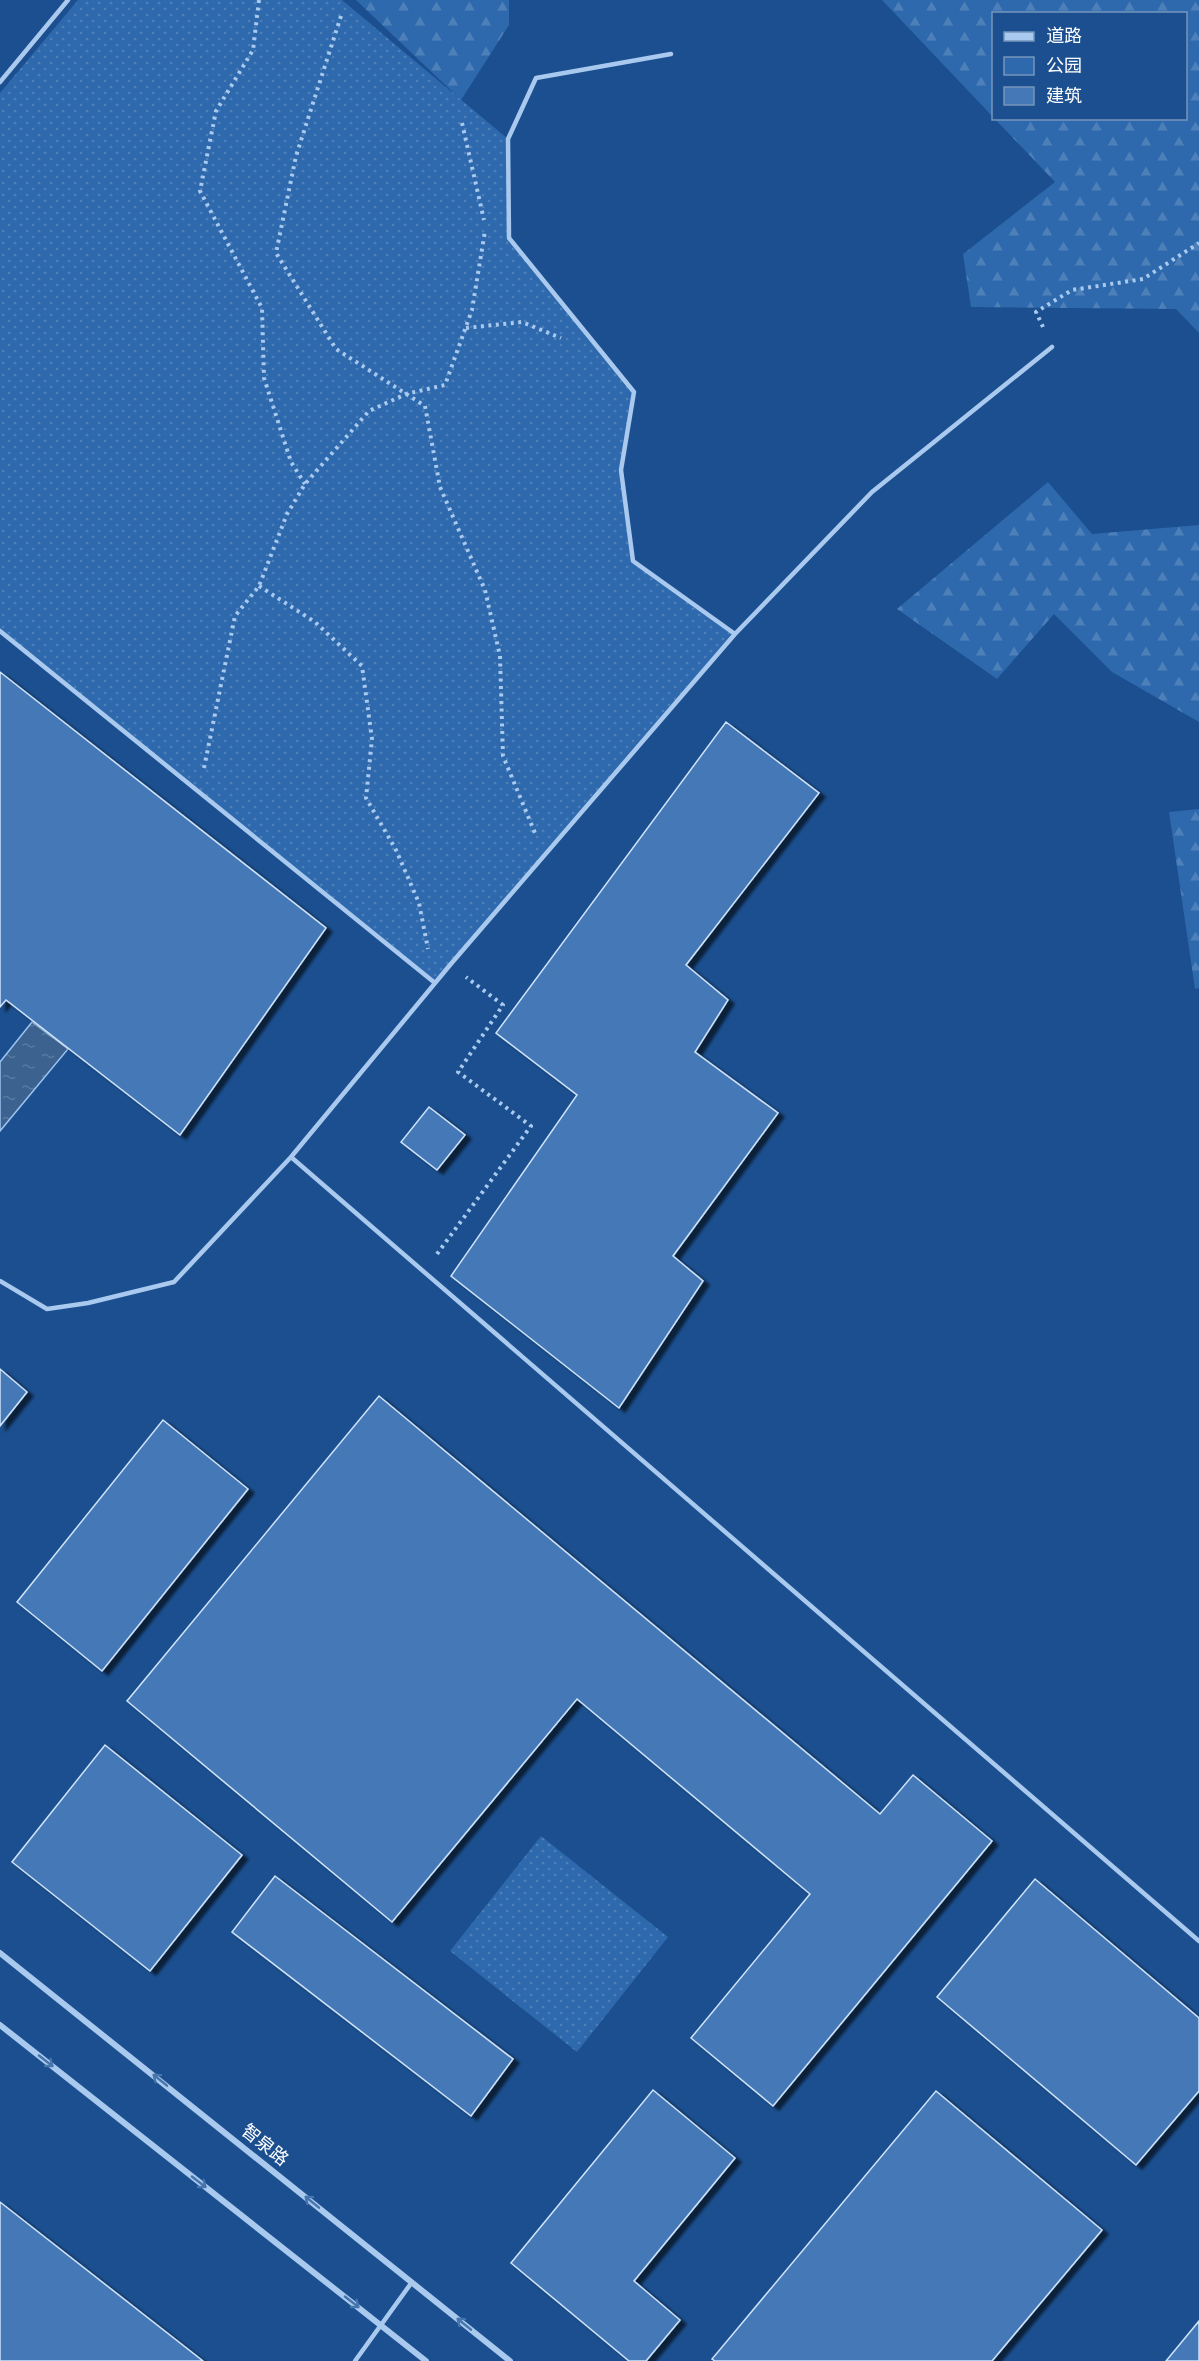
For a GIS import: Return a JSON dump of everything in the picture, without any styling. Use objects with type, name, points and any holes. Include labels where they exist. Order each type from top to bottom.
[{"type":"street","name":"智泉路","points":[[0,1953],[510,2361]]},
{"type":"street","points":[[0,2025],[426,2361]]},
{"type":"lane","points":[[0,82],[68,0]]},
{"type":"lane","points":[[671,54],[536,78],[508,139],[509,238],[634,392],[621,470],[633,561],[735,634]]},
{"type":"lane","points":[[0,1281],[47,1309],[88,1303],[174,1282],[291,1157],[435,982],[735,634],[872,492],[1052,347]]},
{"type":"lane","points":[[0,632],[435,982]]},
{"type":"lane","points":[[291,1157],[1199,1941]]},
{"type":"lane","points":[[356,2361],[412,2282]]},
{"type":"path","points":[[258,0],[253,50],[216,111],[200,191],[262,308],[264,378],[291,462],[305,484]]},
{"type":"path","points":[[341,16],[296,156],[276,254],[336,348],[425,406],[440,487],[485,590],[500,656],[503,756],[544,855]]},
{"type":"path","points":[[200,792],[235,616],[259,585],[287,514],[305,484],[369,411],[406,394],[445,385],[472,310],[486,226],[462,123]]},
{"type":"path","points":[[1036,312],[1072,290],[1143,279],[1199,243]]},
{"type":"path","points":[[466,328],[522,322],[568,341]]},
{"type":"path","points":[[259,585],[315,622],[362,666],[372,739],[366,798],[396,850],[419,903],[435,982]]},
{"type":"path","points":[[424,1272],[531,1126],[458,1072],[503,1005],[450,965]]},
{"type":"green space","points":[[78,0],[342,0],[508,139],[509,238],[634,392],[621,470],[633,561],[735,634],[435,983],[0,632],[0,93]]},
{"type":"green space","points":[[356,0],[509,0],[509,25],[461,100]]},
{"type":"green space","points":[[882,0],[1199,0],[1199,333],[1176,309],[971,307],[963,254],[1055,182],[996,120],[1187,120],[1187,12],[992,12],[992,116]]},
{"type":"green space","points":[[1048,482],[1092,534],[1199,525],[1199,722],[1112,672],[1054,614],[997,679],[897,609]]},
{"type":"green space","points":[[1199,809],[1199,988],[1195,989],[1169,812]]},
{"type":"green space","points":[[541,1836],[668,1937],[577,2052],[450,1951]]},
{"type":"water","points":[[32,1022],[68,1049],[0,1131],[0,1062]]},
{"type":"building","points":[[0,672],[326,928],[180,1135],[6,1000],[0,1007]]},
{"type":"building","points":[[726,722],[819,793],[686,965],[728,1000],[695,1052],[778,1113],[673,1256],[703,1281],[619,1408],[451,1276],[577,1095],[496,1033]]},
{"type":"building","points":[[429,1107],[465,1135],[437,1170],[401,1142]]},
{"type":"building","points":[[0,1369],[27,1392],[0,1426]]},
{"type":"building","points":[[379,1396],[880,1814],[913,1775],[992,1841],[773,2106],[691,2038],[810,1894],[577,1699],[392,1922],[127,1701]]},
{"type":"building","points":[[163,1420],[248,1489],[102,1671],[17,1602]]},
{"type":"building","points":[[105,1745],[242,1855],[150,1971],[12,1862]]},
{"type":"building","points":[[275,1876],[513,2059],[471,2116],[232,1932]]},
{"type":"building","points":[[1035,1879],[1199,2018],[1199,2091],[1136,2165],[937,1997]]},
{"type":"building","points":[[653,2090],[735,2158],[634,2281],[680,2320],[646,2361],[629,2361],[511,2263]]},
{"type":"building","points":[[936,2091],[1102,2230],[992,2361],[715,2361],[712,2359]]},
{"type":"building","points":[[0,2202],[203,2361],[0,2361]]},
{"type":"building","points":[[1199,2321],[1199,2361],[1166,2361]]}]
